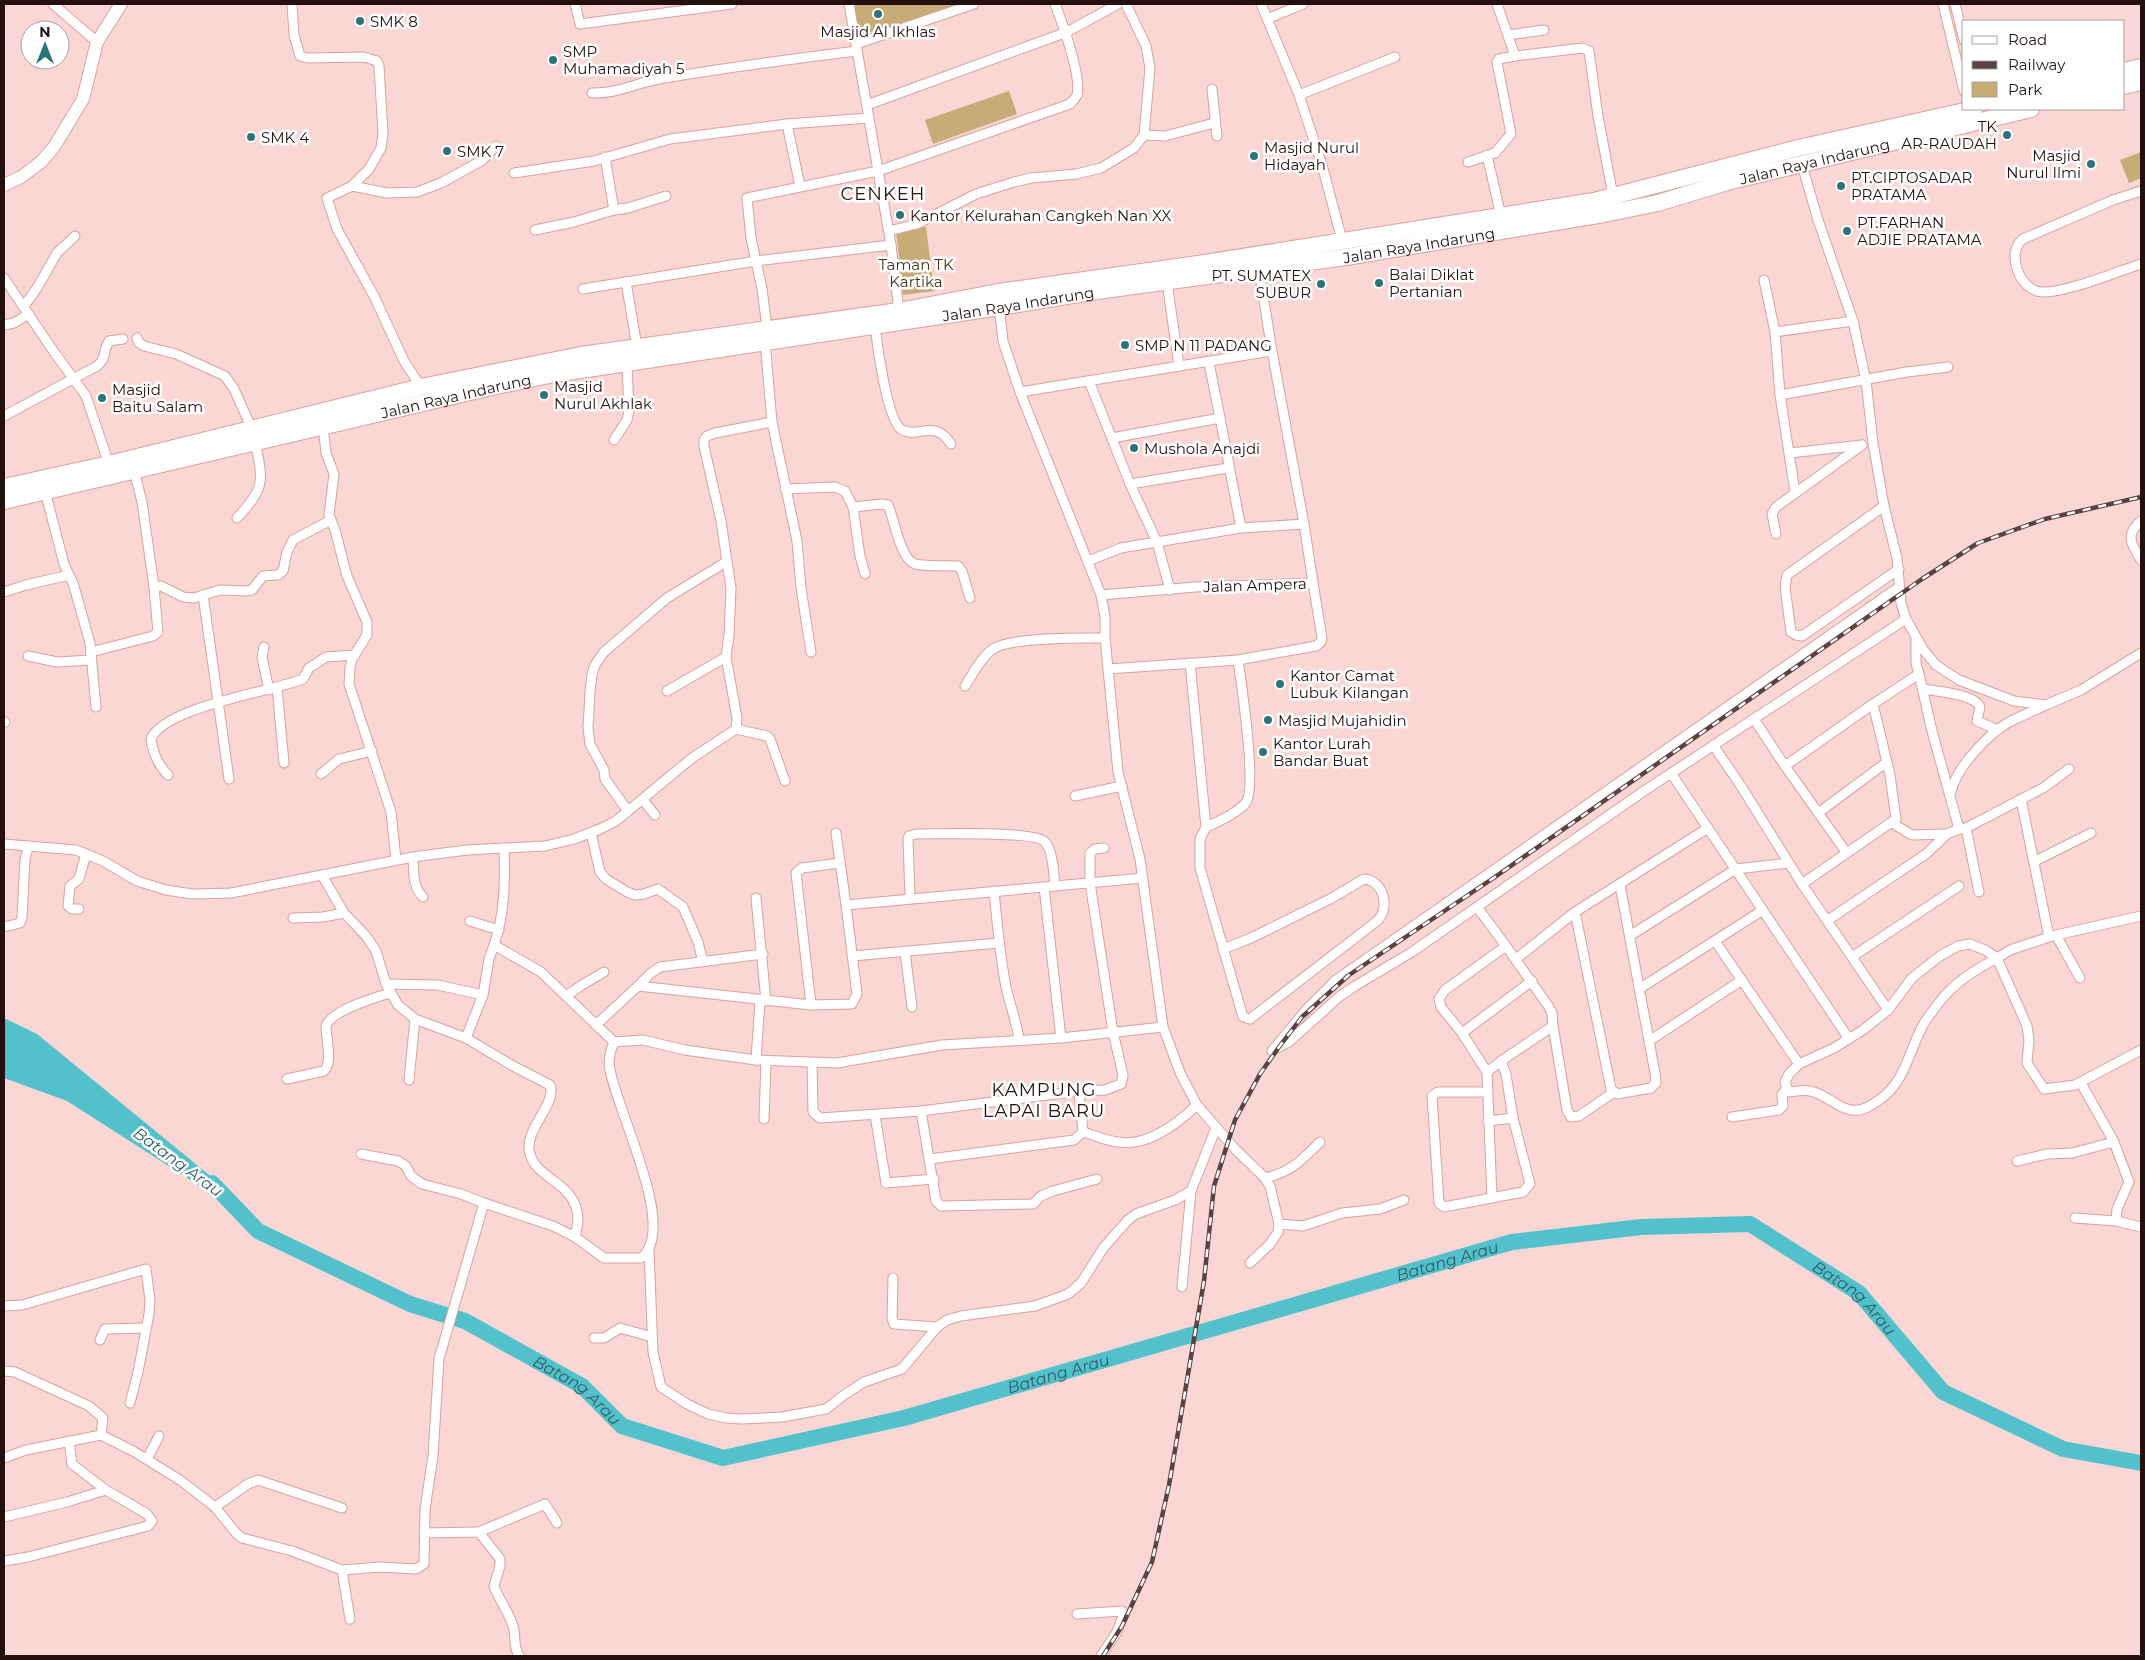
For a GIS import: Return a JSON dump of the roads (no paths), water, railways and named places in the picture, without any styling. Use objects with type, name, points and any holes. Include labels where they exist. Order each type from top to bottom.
[{"type":"highway","points":[[2125,71],[2141,67]]},
{"type":"highway","points":[[2125,86],[2141,82]]},
{"type":"highway","name":"Jalan Raya Indarung","points":[[4,487],[253,435],[421,387],[563,366],[627,364],[659,351],[848,324],[899,311],[1096,291],[1304,264],[1344,250],[1501,216],[1613,196],[1798,148],[1966,110]]},
{"type":"highway","name":"Jalan Raya Indarung","points":[[848,324],[875,326],[999,300],[1300,247],[1344,250],[1604,214],[1658,203],[1727,182],[2027,110]]},
{"type":"highway","points":[[1300,247],[1304,264]]},
{"type":"highway","name":"Jalan Raya Indarung","points":[[253,435],[323,426],[496,386],[637,347],[659,351]]},
{"type":"highway","name":"Jalan Raya Indarung","points":[[4,501],[134,470],[207,446]]},
{"type":"street","points":[[53,4],[97,42]]},
{"type":"street","points":[[4,185],[21,177],[41,162],[54,147],[83,99],[97,42],[121,4]]},
{"type":"street","points":[[292,4],[294,35],[300,56],[307,58],[364,57],[377,61],[379,66],[383,134],[381,148],[369,169],[352,186],[327,198],[337,229],[374,296],[404,361],[421,387]]},
{"type":"street","points":[[575,4],[580,24],[732,4]]},
{"type":"street","points":[[849,4],[892,245],[899,311]]},
{"type":"street","points":[[592,93],[619,91],[647,81],[856,48],[974,4]]},
{"type":"street","points":[[811,652],[801,588],[797,542],[772,422],[766,335],[751,238],[747,198],[878,171],[1070,104],[1076,95],[1078,84],[1067,32],[1055,4]]},
{"type":"street","points":[[867,105],[1067,32],[1118,4]]},
{"type":"street","points":[[889,231],[916,224],[976,194],[1014,182],[1031,178],[1076,174],[1101,168],[1134,148],[1144,135],[1150,68],[1144,39],[1126,4]]},
{"type":"street","points":[[1261,4],[1299,95],[1322,166],[1344,250]]},
{"type":"street","points":[[1267,19],[1303,4]]},
{"type":"street","points":[[1496,4],[1515,56]]},
{"type":"street","points":[[1943,4],[1962,83]]},
{"type":"street","points":[[1955,4],[1962,32]]},
{"type":"street","points":[[1508,35],[1544,30]]},
{"type":"street","points":[[1468,162],[1499,150],[1511,133],[1497,62],[1499,59],[1582,48],[1587,49],[1613,196]]},
{"type":"street","points":[[1299,95],[1395,57]]},
{"type":"street","points":[[1212,89],[1214,123],[1217,136]]},
{"type":"street","points":[[514,173],[561,167],[670,139],[787,124],[870,118]]},
{"type":"street","points":[[1144,135],[1165,136],[1214,123]]},
{"type":"street","points":[[787,124],[800,186]]},
{"type":"street","points":[[352,186],[387,193],[417,192],[441,183],[482,161],[496,146]]},
{"type":"street","points":[[1488,155],[1501,216]]},
{"type":"street","points":[[605,157],[614,210]]},
{"type":"street","points":[[1802,165],[1818,220],[1853,321],[1866,381],[1873,443],[1884,506],[1899,569],[1899,587],[1906,619],[1936,665],[1959,680],[2014,701],[2046,705]]},
{"type":"street","points":[[2141,191],[2113,200],[2023,239],[2016,246],[2015,255],[2016,267],[2024,282],[2030,288],[2041,292],[2070,287],[2141,264]]},
{"type":"street","points":[[534,230],[574,222],[666,196]]},
{"type":"street","points":[[24,306],[37,288],[57,253],[75,236]]},
{"type":"street","points":[[583,289],[756,261],[892,245]]},
{"type":"street","points":[[1259,270],[1313,583]]},
{"type":"street","points":[[4,278],[86,396],[109,464]]},
{"type":"street","points":[[1764,280],[1775,332],[1780,395],[1795,492]]},
{"type":"street","points":[[626,282],[637,347]]},
{"type":"street","points":[[1167,282],[1179,366]]},
{"type":"street","points":[[999,300],[1003,341],[1020,392],[1101,595],[1105,617],[1105,638],[1118,772],[1143,878],[1163,1028],[1181,1075],[1197,1105],[1270,1186],[1279,1224],[1278,1232],[1270,1244],[1250,1263]]},
{"type":"street","points":[[4,325],[14,323],[29,314]]},
{"type":"street","points":[[1775,332],[1853,321]]},
{"type":"street","points":[[875,326],[882,378],[900,428],[906,431],[938,432],[945,435],[951,444]]},
{"type":"street","points":[[135,336],[139,343],[144,346],[176,354],[225,376],[234,389],[253,435],[261,483],[254,500],[237,518]]},
{"type":"street","points":[[4,416],[75,379],[103,361],[106,345],[109,341],[123,339]]},
{"type":"street","points":[[1020,392],[1179,366],[1209,363],[1272,351]]},
{"type":"street","points":[[1209,363],[1241,528]]},
{"type":"street","points":[[614,440],[627,420],[629,411],[627,364]]},
{"type":"street","points":[[1780,395],[1866,381],[1907,372],[1948,367]]},
{"type":"street","points":[[1089,381],[1130,484],[1157,542],[1170,590]]},
{"type":"street","points":[[1112,438],[1220,418]]},
{"type":"street","points":[[736,729],[737,718],[726,657],[731,609],[730,588],[721,521],[705,453],[704,440],[707,436],[772,422]]},
{"type":"street","points":[[323,426],[326,454],[334,474],[329,510],[331,520],[347,576],[367,622],[367,636],[355,655],[350,668],[349,684],[390,812],[396,860]]},
{"type":"street","points":[[1790,454],[1873,443]]},
{"type":"street","points":[[1776,534],[1773,511],[1795,492],[1862,445]]},
{"type":"street","points":[[1130,484],[1228,468]]},
{"type":"street","points":[[28,656],[57,662],[91,656],[153,636],[158,632],[154,587],[142,502],[134,470]]},
{"type":"street","points":[[785,489],[841,488],[849,495],[853,507],[860,556],[865,574]]},
{"type":"street","points":[[45,491],[64,564],[73,583],[91,656],[96,707]]},
{"type":"street","points":[[853,507],[888,505],[899,538],[910,560],[916,564],[958,566],[962,571],[970,598]]},
{"type":"street","points":[[1884,506],[1787,575],[1785,587],[1791,632],[1802,636],[1899,569]]},
{"type":"street","points":[[154,587],[161,586],[183,597],[194,598],[220,590],[246,591],[257,586],[263,576],[281,573],[285,567],[288,546],[293,540],[331,520]]},
{"type":"street","points":[[2141,522],[2135,526],[2131,539],[2132,545],[2141,560]]},
{"type":"street","points":[[1088,561],[1121,548],[1241,528],[1304,524]]},
{"type":"street","points":[[628,811],[605,780],[604,770],[590,744],[588,728],[592,674],[604,652],[667,598],[726,562]]},
{"type":"street","points":[[4,592],[68,575]]},
{"type":"street","name":"Jalan Ampera","points":[[1101,595],[1313,583],[1322,638],[1319,644],[1238,660],[1108,668]]},
{"type":"street","points":[[1899,587],[1336,980],[1306,1010],[1272,1051],[1289,1042],[1340,996],[1412,952],[1671,773],[1906,619]]},
{"type":"street","points":[[203,595],[229,780]]},
{"type":"street","points":[[1916,637],[1916,663],[1932,731],[1979,892]]},
{"type":"street","points":[[965,686],[988,654],[1000,646],[1027,642],[1105,638]]},
{"type":"street","points":[[264,647],[262,658],[273,689],[284,763]]},
{"type":"street","points":[[1950,795],[1955,777],[1979,748],[1998,730],[2046,705],[2081,690],[2141,653]]},
{"type":"street","points":[[168,775],[159,765],[150,739],[156,730],[169,722],[217,702],[273,689],[303,679],[309,668],[326,658],[355,655]]},
{"type":"street","points":[[667,691],[726,657]]},
{"type":"street","points":[[1206,827],[1245,804],[1250,792],[1250,764],[1244,692],[1238,660]]},
{"type":"street","points":[[1190,664],[1206,827],[1200,839],[1200,868],[1240,1013],[1250,1019],[1377,921],[1385,911],[1386,905],[1377,885],[1364,879],[1330,899],[1251,938],[1223,949]]},
{"type":"street","points":[[1785,766],[1919,674]]},
{"type":"street","points":[[1923,689],[1954,694],[1976,701],[1980,707],[1977,721],[1998,730]]},
{"type":"street","points":[[1802,884],[1846,852],[1892,823],[1897,816],[1874,704]]},
{"type":"street","points":[[1754,718],[1785,766],[1846,852]]},
{"type":"street","points":[[4,844],[62,848],[86,854],[137,881],[166,890],[192,894],[231,893],[413,857],[467,850],[545,846],[574,840],[616,820],[643,800],[692,758],[736,729],[767,736],[770,739],[785,781]]},
{"type":"street","points":[[1713,745],[1802,884],[1888,1010]]},
{"type":"street","points":[[321,774],[339,759],[372,751]]},
{"type":"street","points":[[1818,813],[1887,762]]},
{"type":"street","points":[[1892,823],[1912,835],[1947,834],[1962,829],[2044,788],[2069,769]]},
{"type":"street","points":[[1671,773],[1849,1039]]},
{"type":"street","points":[[1075,796],[1122,786]]},
{"type":"street","points":[[2021,799],[2052,936],[2080,978]]},
{"type":"street","points":[[643,800],[656,815]]},
{"type":"street","points":[[1516,959],[1575,912],[1708,828]]},
{"type":"street","points":[[592,833],[600,872],[606,879],[635,895],[658,889],[679,903],[694,930],[703,962]]},
{"type":"street","points":[[638,986],[811,1005],[847,1004],[854,1001],[856,994],[852,956],[836,833]]},
{"type":"street","points":[[2034,861],[2091,833]]},
{"type":"street","points":[[910,898],[908,839],[909,836],[916,834],[1004,835],[1039,839],[1047,844],[1053,864],[1055,886]]},
{"type":"street","points":[[1828,920],[1926,854],[1947,834]]},
{"type":"street","points":[[4,927],[20,923],[22,918],[25,860],[28,847]]},
{"type":"street","points":[[466,1038],[483,995],[489,958],[499,930],[505,895],[504,848]]},
{"type":"street","points":[[812,1063],[813,1112],[817,1117],[875,1115],[1105,1090],[1121,1084],[1123,1075],[1113,1032],[1090,883],[1090,853],[1095,849],[1104,848]]},
{"type":"street","points":[[79,909],[72,909],[68,906],[70,886],[79,879],[86,854]]},
{"type":"street","points":[[413,857],[417,892],[423,897]]},
{"type":"street","points":[[811,1005],[796,873],[802,868],[840,863]]},
{"type":"street","points":[[1630,935],[1736,869],[1789,863]]},
{"type":"street","points":[[322,875],[344,913],[366,936],[376,951],[388,989],[398,1005],[415,1019],[466,1038],[550,1086],[552,1096],[530,1136],[529,1149],[532,1160],[541,1171],[572,1196],[578,1219],[575,1237]]},
{"type":"street","points":[[846,905],[1143,878]]},
{"type":"street","points":[[1575,912],[1608,1080],[1614,1092],[1618,1094],[1651,1088],[1655,1084],[1649,1041],[1620,885]]},
{"type":"street","points":[[1852,956],[1959,886]]},
{"type":"street","points":[[1044,887],[1062,1038]]},
{"type":"street","points":[[994,891],[999,942],[1007,989],[1017,1024],[1019,1040]]},
{"type":"street","points":[[756,898],[762,954],[761,1060],[764,1119]]},
{"type":"street","points":[[1477,907],[1549,1006],[1556,1036],[1567,1110],[1571,1117],[1579,1116],[1614,1092]]},
{"type":"street","points":[[1639,989],[1763,910]]},
{"type":"street","points":[[292,918],[323,917],[344,913]]},
{"type":"street","points":[[1786,1090],[1791,1092],[1809,1090],[1816,1092],[1847,1110],[1861,1110],[1872,1105],[1886,1095],[1898,1082],[1921,1028],[1940,1001],[1962,979],[2010,950],[2052,936],[2141,916]]},
{"type":"street","points":[[470,921],[499,930]]},
{"type":"street","points":[[1716,941],[1799,1064]]},
{"type":"street","points":[[852,956],[999,942]]},
{"type":"street","points":[[1732,1117],[1779,1110],[1783,1106],[1782,1094],[1786,1090],[1785,1082],[1799,1064],[1863,1030],[1888,1010],[1912,978],[1940,956],[1958,946],[1973,944],[1997,958],[2024,1015],[2029,1040],[2027,1063],[2041,1086],[2047,1090],[2081,1083],[2141,1050]]},
{"type":"street","points":[[494,946],[541,972],[614,1042],[643,1040],[685,1050],[761,1060],[838,1063],[942,1045],[1062,1038],[1163,1028]]},
{"type":"street","points":[[1492,1198],[1488,1121],[1488,1072],[1462,1033],[1441,1007],[1439,999],[1440,994],[1506,946]]},
{"type":"street","points":[[905,952],[912,1007]]},
{"type":"street","points":[[596,1025],[651,973],[660,968],[762,954]]},
{"type":"street","points":[[566,996],[582,984],[604,972]]},
{"type":"street","points":[[1649,1041],[1742,980]]},
{"type":"street","points":[[1462,1033],[1532,981]]},
{"type":"street","points":[[287,1079],[324,1071],[330,1061],[327,1021],[388,989],[438,985],[483,995]]},
{"type":"street","points":[[409,1080],[415,1019]]},
{"type":"street","points":[[1488,1072],[1553,1026]]},
{"type":"street","points":[[614,1042],[609,1056],[610,1071],[635,1144],[651,1207],[653,1235],[649,1250],[652,1337],[658,1381],[661,1387],[686,1404],[708,1414],[742,1419],[795,1416],[826,1409],[864,1382],[902,1369],[937,1327],[947,1320],[961,1316],[1035,1306],[1068,1294],[1081,1283],[1104,1246],[1128,1220],[1136,1214],[1175,1200],[1192,1191]]},
{"type":"street","points":[[1488,1092],[1438,1092],[1432,1096],[1439,1203],[1444,1207],[1522,1192],[1530,1184],[1513,1118],[1506,1074],[1501,1061]]},
{"type":"street","points":[[2081,1083],[2114,1142],[2129,1182],[2117,1209],[2116,1221]]},
{"type":"street","points":[[1078,1092],[1084,1132]]},
{"type":"street","points":[[1084,1132],[1116,1142],[1141,1141],[1176,1123],[1197,1105]]},
{"type":"street","points":[[921,1110],[938,1204],[941,1206],[1033,1204],[1041,1196],[1061,1188],[1097,1179]]},
{"type":"street","points":[[875,1115],[886,1182],[934,1179]]},
{"type":"street","points":[[1488,1121],[1513,1118]]},
{"type":"street","points":[[1182,1288],[1192,1191],[1216,1128]]},
{"type":"street","points":[[930,1159],[1074,1140],[1084,1132]]},
{"type":"street","points":[[1264,1178],[1284,1173],[1295,1167],[1320,1142]]},
{"type":"street","points":[[2017,1161],[2047,1154],[2072,1153],[2114,1142]]},
{"type":"street","points":[[361,1154],[398,1160],[406,1166],[411,1176],[422,1184],[461,1194],[520,1214],[575,1237],[604,1258],[635,1260],[641,1258],[649,1250]]},
{"type":"street","points":[[1279,1224],[1303,1226],[1342,1213],[1380,1209],[1404,1200]]},
{"type":"street","points":[[4,1458],[26,1450],[101,1435],[147,1459],[180,1480],[215,1507],[242,1538],[292,1550],[342,1570],[371,1567],[421,1568],[425,1560],[425,1504],[433,1456],[439,1359],[484,1203]]},
{"type":"street","points":[[2076,1218],[2116,1221],[2141,1227]]},
{"type":"street","points":[[4,1306],[22,1305],[146,1269],[150,1300],[138,1372],[130,1403]]},
{"type":"street","points":[[893,1278],[892,1318],[894,1324],[937,1327]]},
{"type":"street","points":[[100,1340],[106,1329],[146,1328]]},
{"type":"street","points":[[594,1338],[604,1338],[620,1328],[652,1337]]},
{"type":"street","points":[[4,1371],[15,1372],[89,1406],[103,1418],[101,1435]]},
{"type":"street","points":[[147,1459],[159,1436]]},
{"type":"street","points":[[4,1561],[70,1547],[150,1524],[150,1518],[147,1514],[106,1490],[72,1464],[69,1441]]},
{"type":"street","points":[[215,1507],[248,1484],[258,1480],[342,1508]]},
{"type":"street","points":[[4,1517],[67,1502],[106,1490]]},
{"type":"street","points":[[424,1533],[479,1532],[544,1504],[557,1523]]},
{"type":"street","points":[[479,1532],[500,1559],[500,1566],[494,1586],[513,1623],[515,1632],[514,1643],[519,1656]]},
{"type":"street","points":[[342,1570],[350,1619]]},
{"type":"street","points":[[1077,1614],[1122,1611],[1124,1613],[1117,1632],[1101,1656]]},
{"type":"water","points":[[4,1018],[37,1034],[231,1193],[223,1204],[200,1186],[67,1101],[4,1078]]},
{"type":"waterway","name":"Batang Arau","points":[[212,1183],[258,1231],[410,1304],[465,1321],[582,1386],[622,1426],[723,1458],[904,1418],[1512,1242],[1641,1227],[1750,1224],[1859,1293],[1943,1392],[2063,1449],[2141,1463]]},
{"type":"railway","points":[[1103,1656],[1122,1626],[1152,1562],[1169,1485],[1204,1281],[1214,1186],[1235,1120],[1260,1074],[1302,1017],[1349,975],[1495,877],[1922,579],[1978,543],[2045,519],[2141,497]]},
{"type":"place","name":"Masjid Al Ikhlas","points":[[878,14]]},
{"type":"place","name":"SMK 8","points":[[360,21]]},
{"type":"place","name":"SMP Muhamadiyah 5","points":[[553,60]]},
{"type":"place","name":"TK AR-RAUDAH","points":[[2007,135]]},
{"type":"place","name":"SMK 4","points":[[251,137]]},
{"type":"place","name":"SMK 7","points":[[447,151]]},
{"type":"place","name":"Masjid Nurul Hidayah","points":[[1254,156]]},
{"type":"place","name":"Masjid Nurul Ilmi","points":[[2091,164]]},
{"type":"place","name":"PT.CIPTOSADAR PRATAMA","points":[[1841,186]]},
{"type":"place","name":"Kantor Kelurahan Cangkeh Nan XX","points":[[900,215]]},
{"type":"place","name":"PT.FARHAN ADJIE PRATAMA","points":[[1847,231]]},
{"type":"place","name":"Balai Diklat Pertanian","points":[[1379,283]]},
{"type":"place","name":"PT. SUMATEX SUBUR","points":[[1321,284]]},
{"type":"place","name":"SMP N 11 PADANG","points":[[1125,345]]},
{"type":"place","name":"Masjid Nurul Akhlak","points":[[544,395]]},
{"type":"place","name":"Masjid Baitu Salam","points":[[102,398]]},
{"type":"place","name":"Mushola Anajdi","points":[[1134,448]]},
{"type":"place","name":"Kantor Camat Lubuk Kilangan","points":[[1280,684]]},
{"type":"place","name":"Masjid Mujahidin","points":[[1268,720]]},
{"type":"place","name":"Kantor Lurah Bandar Buat","points":[[1263,752]]},
{"type":"district","name":"CENKEH","points":[[883,194]]},
{"type":"district","name":"KAMPUNG LAPAI BARU","points":[[1044,1100]]},
{"type":"park label","name":"Taman TK Kartika","points":[[916,272]]}]
